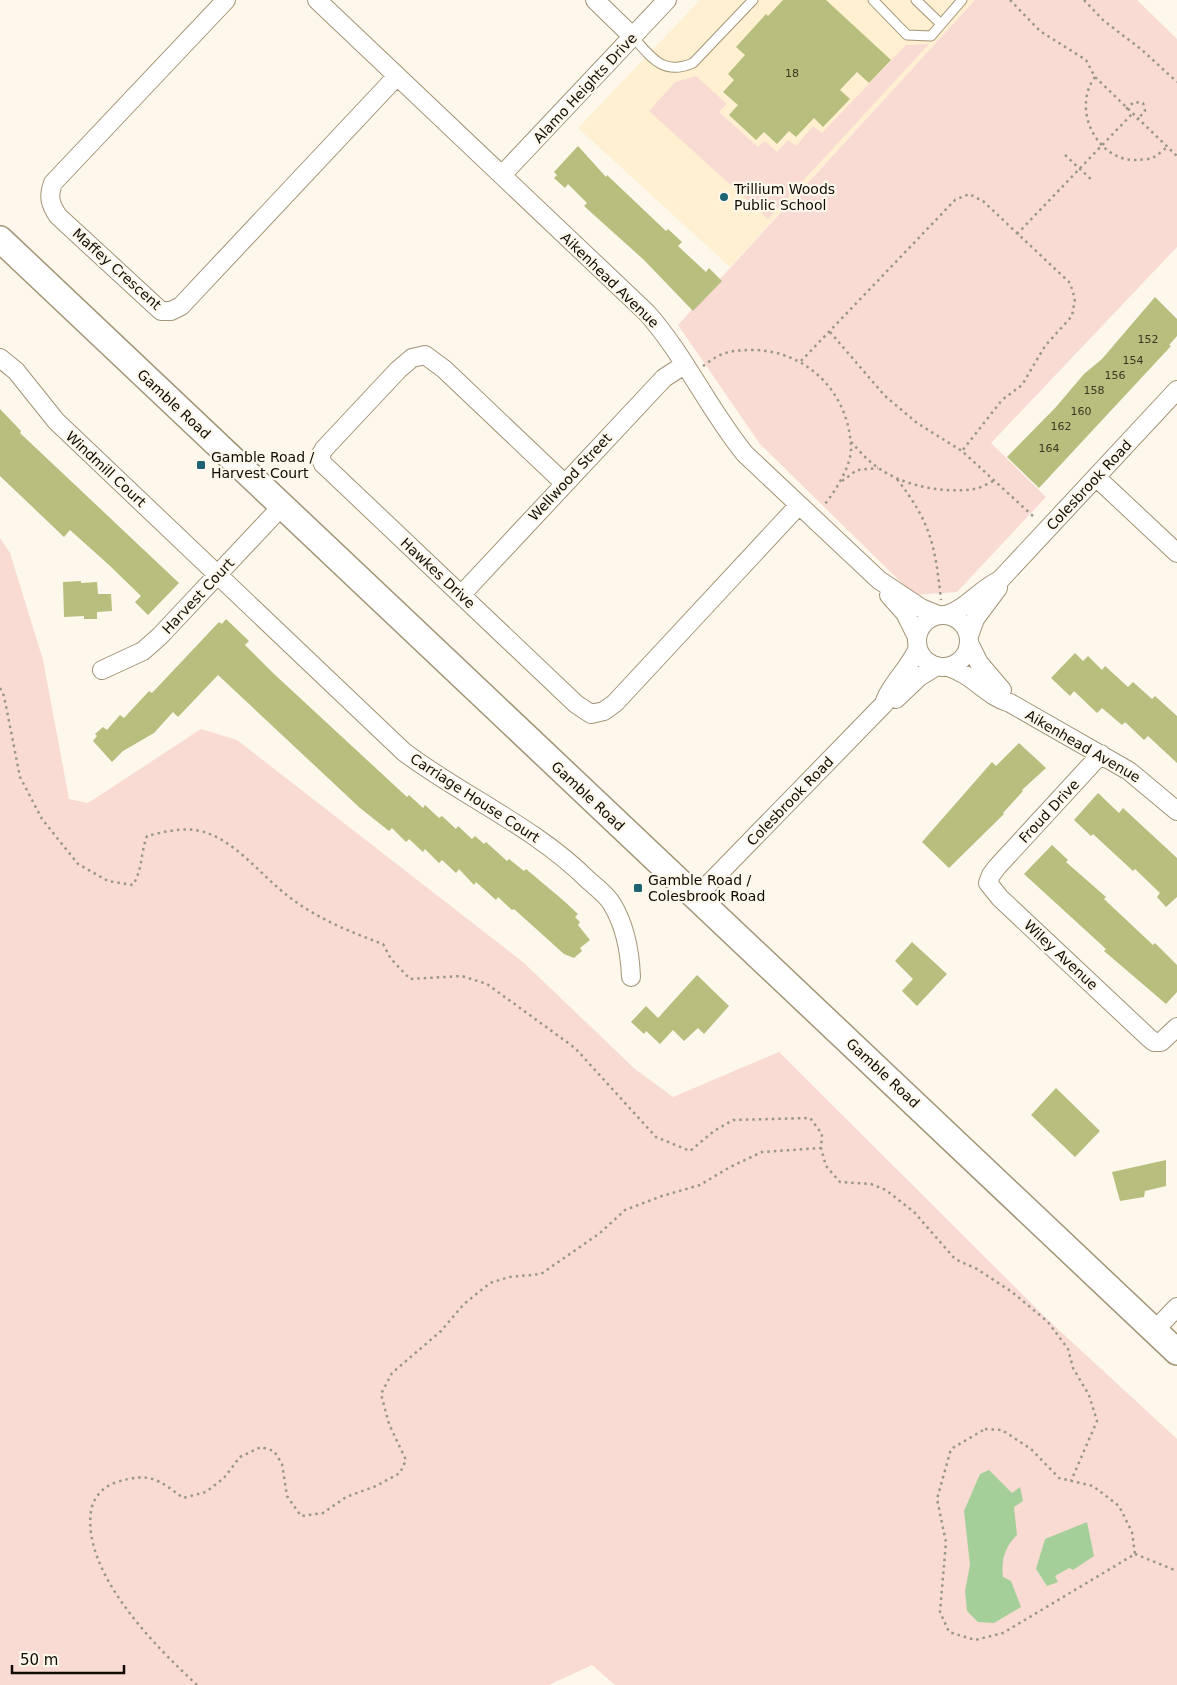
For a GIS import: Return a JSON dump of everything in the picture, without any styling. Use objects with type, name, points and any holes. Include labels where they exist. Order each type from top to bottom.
[{"type":"main road","name":"Gamble Road","points":[[0,239],[1177,1352]]},
{"type":"street","name":"Maffey Crescent","points":[[226,0],[53,183],[49,194],[51,205],[58,216],[161,311],[171,311],[181,306],[397,76]]},
{"type":"street","name":"Aikenhead Avenue","points":[[317,0],[647,313],[692,366],[736,442],[799,506],[879,580],[915,605],[942,611]]},
{"type":"street","points":[[595,0],[633,37]]},
{"type":"street","name":"Alamo Heights Drive","points":[[502,175],[667,0]]},
{"type":"street","name":"Hawkes Drive","points":[[564,483],[444,369],[425,355],[412,358],[398,370],[324,449],[320,456],[323,464],[583,711],[591,714],[604,711],[614,703],[799,506]]},
{"type":"street","name":"Windmill Court","points":[[0,358],[16,371],[56,422],[218,575]]},
{"type":"street","name":"Wellwood Street","points":[[461,595],[664,378],[692,366]]},
{"type":"street","name":"Colesbrook Road","points":[[942,611],[963,608],[991,584],[1000,580],[1177,390]]},
{"type":"street","points":[[1096,477],[1177,553]]},
{"type":"street","name":"Harvest Court","points":[[102,670],[142,650],[160,636],[282,506]]},
{"type":"street","name":"Carriage House Court","points":[[218,575],[404,752],[432,772],[549,844],[585,877],[612,904],[629,944],[631,977]]},
{"type":"street","name":"Aikenhead Avenue","points":[[879,580],[886,593],[905,613],[917,642]]},
{"type":"street","name":"Colesbrook Road","points":[[969,639],[975,619],[998,590],[1000,580]]},
{"type":"street","points":[[942,611],[960,621],[969,639],[962,659],[942,667],[925,660],[917,642],[925,622],[942,611]]},
{"type":"street","name":"Aikenhead Avenue","points":[[969,639],[979,663],[1004,692],[1010,703]]},
{"type":"street","name":"Colesbrook Road","points":[[884,704],[886,695],[910,665],[917,642]]},
{"type":"street","name":"Aikenhead Avenue","points":[[942,667],[969,675],[998,700],[1010,703],[1101,754],[1143,781],[1177,811]]},
{"type":"street","name":"Colesbrook Road","points":[[696,898],[884,704],[894,701],[924,672],[942,667]]},
{"type":"street","name":"Froud Drive","points":[[997,867],[1101,754]]},
{"type":"street","name":"Wiley Avenue","points":[[997,867],[990,875],[988,882],[993,891],[1149,1038],[1154,1042],[1161,1042],[1177,1027]]},
{"type":"street","points":[[1155,1330],[1177,1307]]},
{"type":"lane","points":[[633,37],[656,61],[673,69],[681,68],[693,63],[753,0]]},
{"type":"lane","points":[[872,0],[908,35],[931,36],[962,0]]},
{"type":"lane","points":[[916,0],[941,24]]},
{"type":"path","points":[[1010,0],[1040,31],[1086,60],[1096,77],[1126,109],[1166,148],[1177,156]]},
{"type":"path","points":[[1084,0],[1103,20],[1142,50],[1177,82]]},
{"type":"path","points":[[1096,77],[1088,86],[1084,107],[1090,129],[1102,145],[1120,159],[1133,160],[1153,158],[1166,148]]},
{"type":"path","points":[[1126,109],[1134,102],[1143,102],[1145,111],[1138,120]]},
{"type":"path","points":[[1017,234],[1132,114]]},
{"type":"path","points":[[1065,155],[1093,181]]},
{"type":"path","points":[[801,361],[955,200],[969,194],[983,201],[1070,283],[1075,299],[1072,316],[1045,346],[1022,385],[1002,400],[962,450]]},
{"type":"path","points":[[830,332],[885,396],[917,423],[962,450],[1034,517]]},
{"type":"path","points":[[692,366],[722,354],[743,349],[772,351],[801,361],[828,384],[844,413],[852,448],[841,482]]},
{"type":"path","points":[[850,440],[878,468],[896,478],[922,487],[952,490],[976,489],[995,480]]},
{"type":"path","points":[[825,504],[841,482],[857,470],[878,468]]},
{"type":"path","points":[[896,478],[915,503],[927,526],[936,554],[942,611]]},
{"type":"path","points":[[0,688],[4,696],[20,777],[42,819],[78,864],[108,881],[133,885],[141,871],[141,852],[147,836],[169,831],[199,831],[218,838],[240,854],[289,897],[342,929],[383,944],[391,958],[410,979],[462,976],[487,984],[575,1048],[656,1137],[690,1151],[714,1131],[733,1120],[810,1118],[822,1134],[821,1148],[826,1166],[840,1182],[871,1184],[886,1190],[914,1212],[955,1259],[977,1269],[1012,1292],[1048,1322],[1068,1349],[1073,1368],[1088,1395],[1097,1421],[1071,1481]]},
{"type":"path","points":[[197,1685],[163,1653],[129,1611],[106,1576],[94,1547],[90,1522],[92,1504],[106,1486],[129,1478],[157,1478],[183,1498],[206,1492],[224,1478],[240,1457],[261,1447],[274,1451],[282,1464],[287,1496],[301,1516],[323,1513],[346,1497],[376,1486],[400,1473],[406,1460],[389,1424],[381,1394],[392,1373],[441,1331],[464,1304],[490,1283],[509,1277],[540,1274],[600,1233],[625,1210],[700,1185],[730,1167],[762,1152],[821,1148]]},
{"type":"path","points":[[985,1430],[1002,1430],[1031,1449],[1059,1478],[1093,1486],[1119,1506],[1132,1532],[1134,1554],[1003,1633],[975,1640],[949,1632],[940,1612],[946,1542],[937,1499],[951,1449],[985,1430]]},
{"type":"path","points":[[1134,1554],[1177,1571]]},
{"type":"shaded area","name":"Trillium Woods Public School","points":[[700,0],[975,0],[730,267],[578,128]]},
{"type":"shaded area","points":[[975,0],[1137,0],[1177,39],[1177,247],[991,443],[1046,497],[957,592],[914,595],[760,444],[678,325]]},
{"type":"shaded area","points":[[929,44],[768,219],[649,111],[675,82],[696,76],[727,104],[719,112],[758,147],[765,141],[777,152],[788,140],[796,146],[813,126],[822,133],[906,45]]},
{"type":"shaded area","points":[[0,538],[10,553],[43,660],[69,799],[88,803],[201,729],[237,740],[524,963],[635,1069],[673,1097],[779,1052],[1046,1318],[1177,1439],[1177,1685],[615,1685],[592,1665],[549,1685],[0,1685]]},
{"type":"shaded area","points":[[989,1470],[1012,1493],[1020,1487],[1023,1501],[1014,1507],[1017,1535],[1009,1544],[1003,1559],[1003,1577],[1011,1581],[1021,1607],[994,1623],[978,1622],[967,1611],[965,1591],[970,1565],[964,1511],[980,1474]]},
{"type":"shaded area","points":[[1087,1522],[1094,1556],[1073,1570],[1069,1568],[1055,1576],[1058,1582],[1047,1586],[1036,1569],[1045,1539]]},
{"type":"building","name":"Trillium Woods Public School","points":[[783,0],[826,0],[891,60],[869,83],[857,72],[840,90],[850,99],[823,127],[814,118],[796,137],[789,131],[777,144],[764,132],[756,140],[729,115],[738,105],[723,92],[734,80],[728,74],[745,55],[736,47],[766,14],[768,16]]},
{"type":"building","points":[[578,146],[606,177],[607,175],[666,231],[668,229],[682,242],[678,246],[706,272],[709,268],[722,281],[693,311],[644,260],[584,206],[587,203],[568,184],[565,188],[554,178],[557,175],[554,172]]},
{"type":"building","points":[[1155,297],[1177,319],[1177,336],[1169,345],[1171,346],[1039,488],[1007,457],[1056,407],[1084,374],[1102,359]]},
{"type":"building","points":[[0,409],[21,431],[20,433],[179,583],[148,615],[135,602],[141,596],[109,565],[70,530],[64,537],[0,476]]},
{"type":"building","points":[[81,581],[81,583],[97,582],[98,594],[111,594],[112,611],[97,612],[97,619],[84,619],[84,616],[64,617],[63,582]]},
{"type":"building","points":[[226,619],[249,641],[245,645],[273,673],[407,797],[409,795],[423,808],[425,805],[439,818],[442,816],[456,829],[458,826],[472,839],[475,836],[484,844],[486,842],[507,861],[509,859],[524,871],[526,869],[578,914],[575,917],[580,922],[578,925],[590,940],[580,948],[582,951],[574,958],[564,954],[514,909],[512,910],[498,897],[496,900],[476,882],[474,885],[459,869],[456,873],[442,860],[439,863],[425,849],[423,852],[409,839],[406,842],[392,828],[389,831],[360,808],[218,675],[178,717],[173,712],[154,733],[123,751],[112,762],[93,741],[97,736],[95,734],[103,727],[107,730],[120,715],[124,718],[149,691],[152,693],[219,622],[222,624]]},
{"type":"building","points":[[1075,653],[1083,661],[1088,656],[1102,670],[1105,666],[1128,687],[1133,682],[1152,699],[1155,696],[1177,716],[1177,763],[1148,736],[1144,740],[1125,722],[1122,725],[1102,708],[1097,713],[1074,691],[1070,696],[1051,678]]},
{"type":"building","points":[[1019,743],[1046,768],[1022,790],[1004,814],[949,868],[922,842],[992,762],[996,766]]},
{"type":"building","points":[[1098,793],[1119,813],[1123,808],[1177,858],[1177,897],[1166,907],[1157,897],[1160,893],[1135,869],[1133,871],[1093,834],[1091,836],[1074,820]]},
{"type":"building","points":[[1052,845],[1068,860],[1066,862],[1106,897],[1104,899],[1153,945],[1155,943],[1177,965],[1177,992],[1166,1004],[1104,951],[1106,949],[1024,874]]},
{"type":"building","points":[[912,942],[947,974],[917,1006],[902,991],[913,979],[895,961]]},
{"type":"building","points":[[697,975],[729,1006],[704,1034],[698,1028],[684,1041],[673,1030],[660,1044],[646,1031],[644,1034],[631,1022],[646,1006],[658,1018]]},
{"type":"building","points":[[1056,1088],[1100,1131],[1075,1157],[1031,1115]]},
{"type":"building","points":[[1166,1160],[1166,1186],[1145,1191],[1144,1197],[1120,1201],[1112,1172]]},
{"type":"place","name":"Trillium Woods Public School","points":[[724,197]]},
{"type":"place","name":"Gamble Road / Harvest Court","points":[[201,465]]},
{"type":"place","name":"Gamble Road / Colesbrook Road","points":[[638,888]]}]
